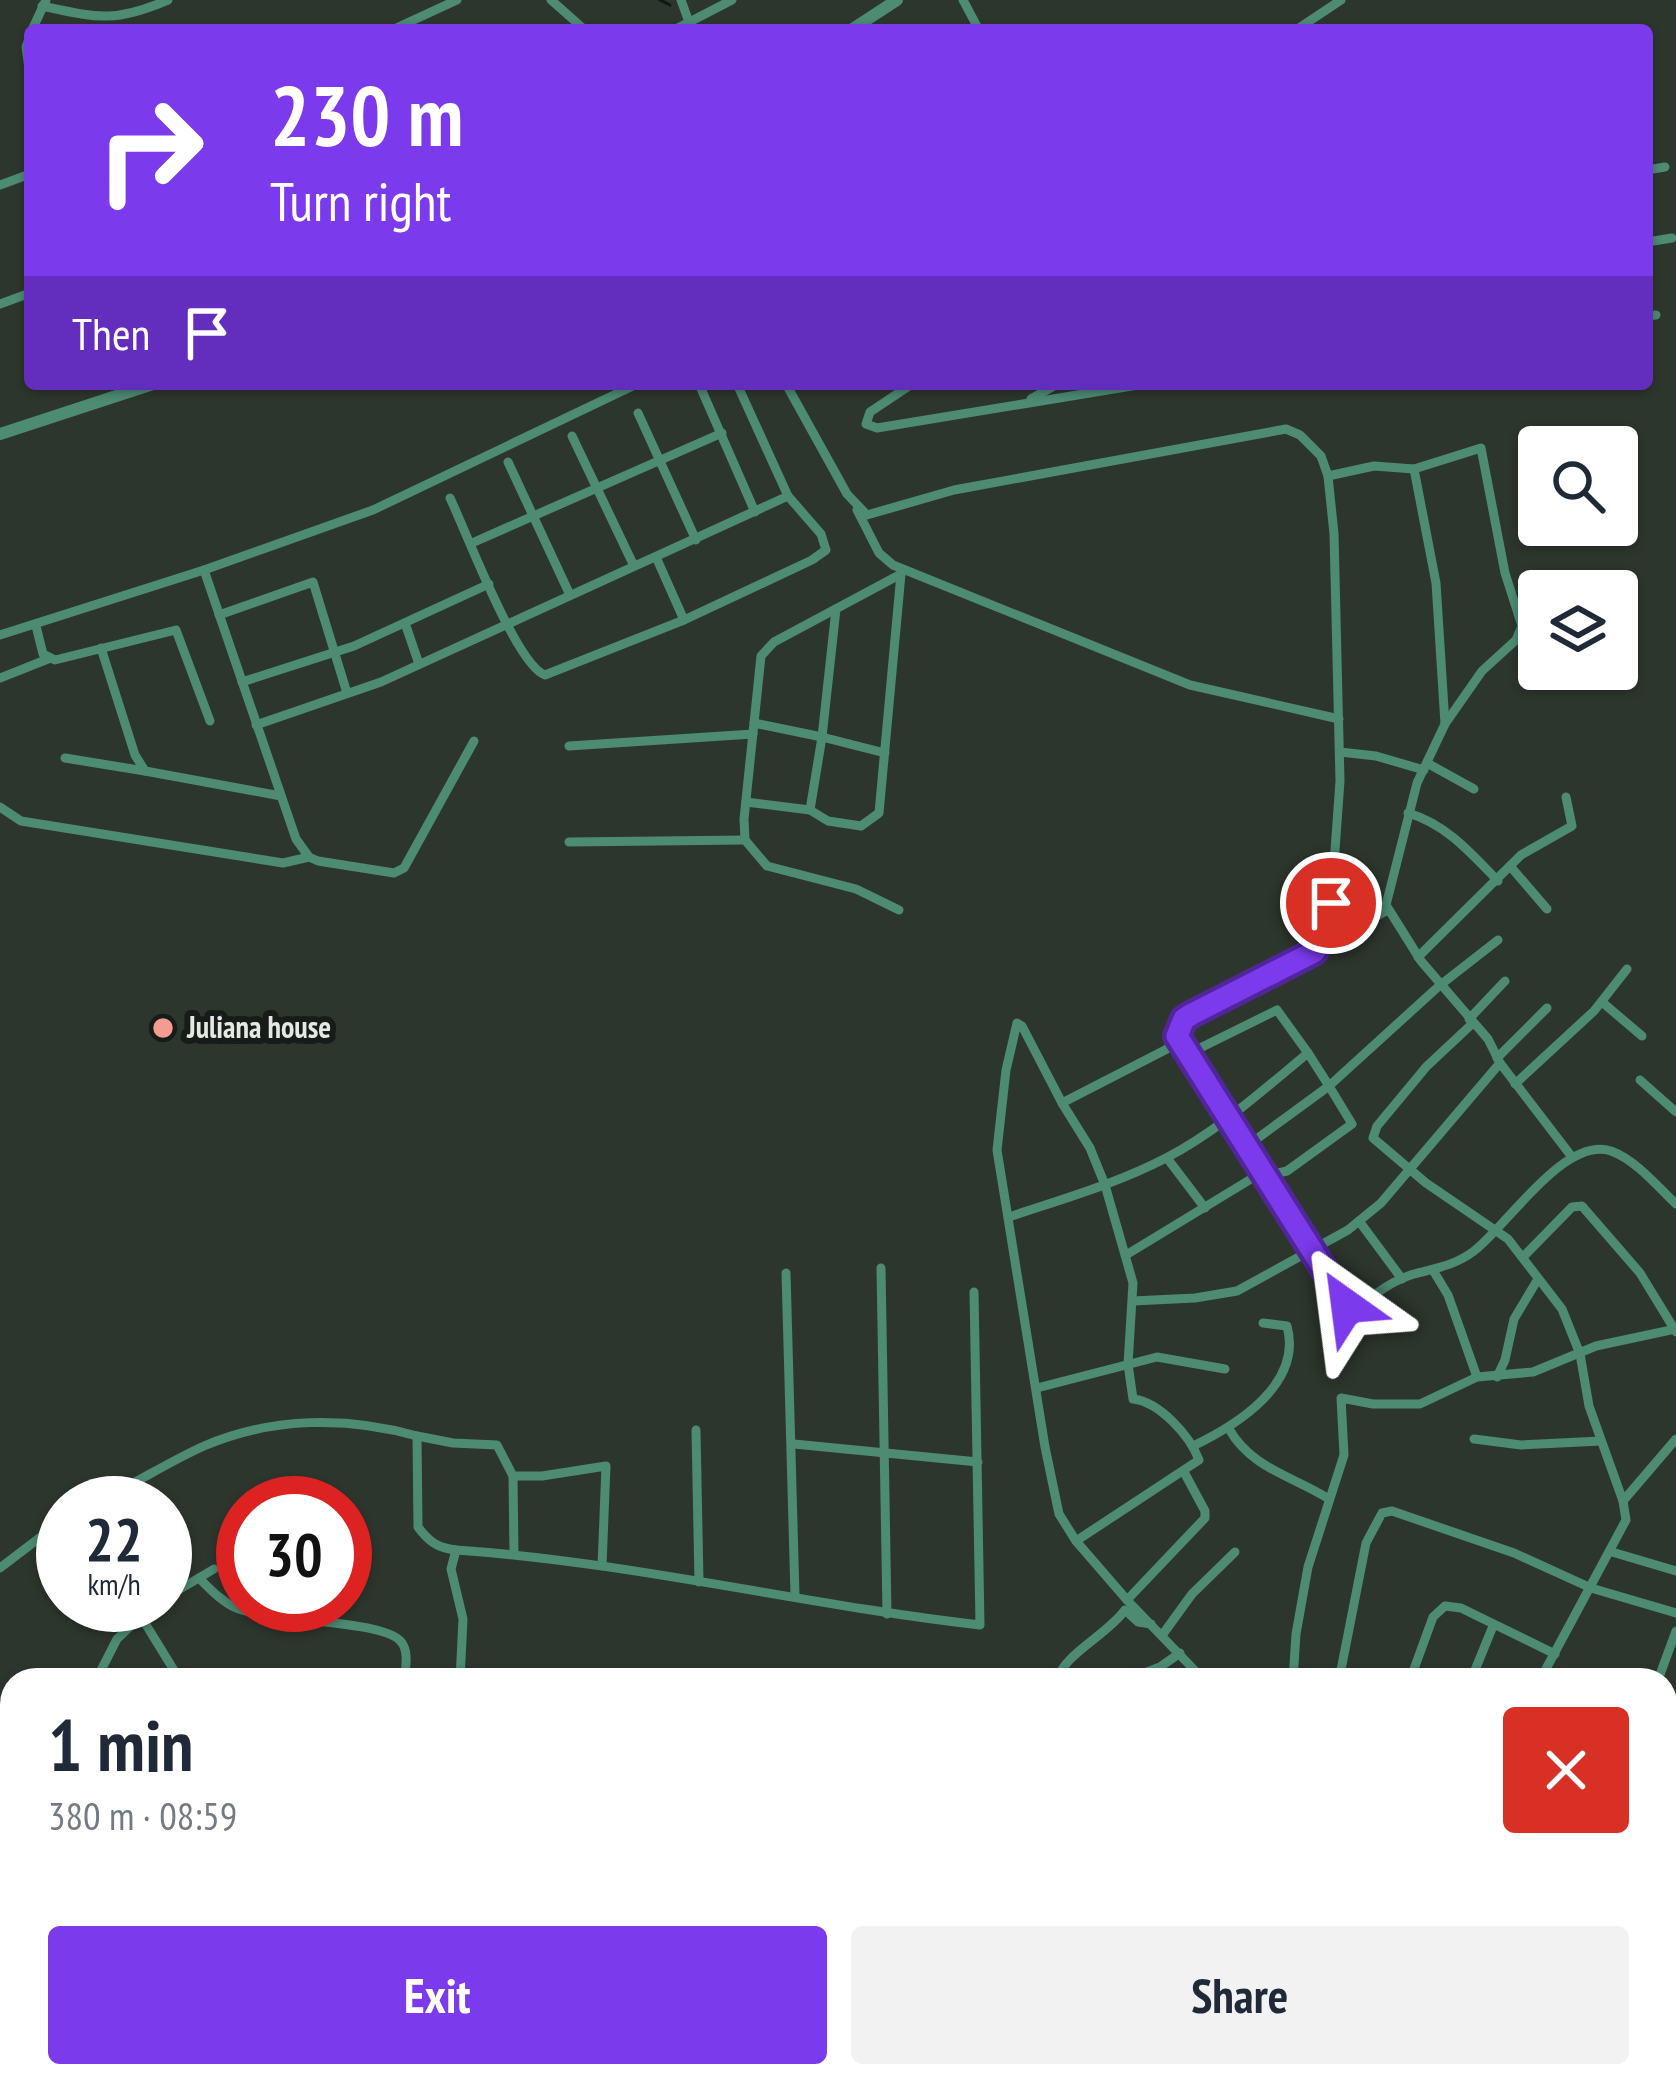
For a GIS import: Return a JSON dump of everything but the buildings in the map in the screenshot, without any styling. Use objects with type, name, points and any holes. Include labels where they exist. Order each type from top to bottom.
[{"type":"street","points":[[44,3],[98,17],[119,17],[168,0]]},
{"type":"street","points":[[405,24],[457,0]]},
{"type":"street","points":[[551,0],[578,24]]},
{"type":"street","points":[[681,0],[689,22]]},
{"type":"street","points":[[685,24],[732,0]]},
{"type":"street","points":[[860,24],[898,0]]},
{"type":"street","points":[[1305,24],[1341,0]]},
{"type":"street","points":[[1653,169],[1665,167]]},
{"type":"street","points":[[1653,241],[1672,238]]},
{"type":"street","points":[[0,434],[135,390]]},
{"type":"street","points":[[0,635],[373,510],[624,390]]},
{"type":"street","points":[[702,390],[755,512]]},
{"type":"street","points":[[450,497],[508,624],[532,668],[545,675],[684,620],[826,550],[821,534],[788,496],[740,390]]},
{"type":"street","points":[[789,390],[879,553],[902,571],[1177,680],[1340,719]]},
{"type":"street","points":[[903,390],[870,412],[866,424],[878,428],[1105,390]]},
{"type":"street","points":[[1027,402],[1047,390]]},
{"type":"street","points":[[638,413],[696,540]]},
{"type":"street","points":[[856,508],[867,514],[883,513],[954,490],[1286,429],[1310,444],[1321,456],[1328,476],[1340,719],[1330,920],[1321,945]]},
{"type":"street","points":[[472,543],[722,433]]},
{"type":"street","points":[[572,436],[634,566]]},
{"type":"street","points":[[1328,476],[1374,466],[1414,469],[1481,448],[1505,573],[1522,626],[1516,640],[1482,671],[1445,724],[1408,813],[1385,896],[1388,910],[1418,957],[1572,1157]]},
{"type":"street","points":[[508,462],[570,595]]},
{"type":"street","points":[[1414,469],[1436,583],[1445,724]]},
{"type":"street","points":[[256,725],[419,664],[788,496]]},
{"type":"street","points":[[656,557],[684,620]]},
{"type":"street","points":[[204,570],[280,796],[296,839],[309,857]]},
{"type":"street","points":[[899,910],[856,889],[767,866],[745,840],[760,656],[902,571]]},
{"type":"street","points":[[746,802],[810,810],[828,821],[861,826],[879,813],[902,571]]},
{"type":"street","points":[[219,615],[313,583],[347,694]]},
{"type":"street","points":[[242,682],[336,652],[490,584]]},
{"type":"street","points":[[810,810],[836,608]]},
{"type":"street","points":[[405,623],[419,664]]},
{"type":"street","points":[[36,626],[48,659]]},
{"type":"street","points":[[0,678],[48,659],[176,630],[210,721]]},
{"type":"street","points":[[101,648],[135,755],[146,771]]},
{"type":"street","points":[[569,746],[753,728],[822,737],[885,753]]},
{"type":"street","points":[[0,806],[21,821],[43,825],[283,863],[309,857],[394,873],[404,868],[474,741]]},
{"type":"street","points":[[1340,752],[1426,767],[1474,789]]},
{"type":"street","points":[[65,758],[280,796]]},
{"type":"street","points":[[1418,957],[1528,850],[1573,826],[1566,797]]},
{"type":"street","points":[[1408,813],[1450,834],[1498,881]]},
{"type":"street","points":[[568,842],[745,840]]},
{"type":"street","points":[[1510,866],[1547,909]]},
{"type":"street","points":[[1062,1103],[1167,1049],[1184,1019],[1192,1014],[1388,910]]},
{"type":"street","points":[[1246,1146],[1329,1086],[1439,986],[1498,940]]},
{"type":"street","points":[[1515,1084],[1602,1002],[1627,969]]},
{"type":"street","points":[[1505,981],[1373,1132],[1376,1143],[1410,1170],[1498,1230],[1562,1310],[1580,1354],[1588,1406],[1626,1520],[1547,1668]]},
{"type":"street","points":[[1602,1002],[1642,1036]]},
{"type":"street","points":[[1133,1301],[1238,1291],[1359,1221],[1410,1170],[1547,1008]]},
{"type":"street","points":[[1126,1255],[1264,1174],[1287,1171],[1352,1124],[1277,1010],[1188,1054]]},
{"type":"street","points":[[1076,1541],[1199,1460],[1193,1446],[1146,1400],[1133,1399],[1128,1364],[1133,1301],[1106,1184],[1017,1023],[997,1150],[1059,1514],[1076,1541],[1127,1600],[1193,1668]]},
{"type":"street","points":[[1177,1036],[1347,1306],[1340,1341]]},
{"type":"street","points":[[1009,1217],[1167,1157],[1230,1117],[1308,1053]]},
{"type":"street","points":[[1640,1080],[1676,1112]]},
{"type":"street","points":[[1347,1306],[1358,1307],[1402,1279],[1434,1272],[1475,1250],[1572,1157],[1594,1150],[1612,1152],[1639,1169],[1676,1204]]},
{"type":"street","points":[[1167,1157],[1204,1208]]},
{"type":"street","points":[[1294,1668],[1308,1567],[1344,1455],[1341,1398],[1372,1404],[1420,1404],[1477,1378],[1533,1372],[1610,1342],[1675,1330],[1640,1273],[1582,1205],[1572,1207],[1522,1257]]},
{"type":"street","points":[[1359,1221],[1402,1279]]},
{"type":"street","points":[[881,1268],[886,1614]]},
{"type":"street","points":[[1434,1272],[1448,1295],[1477,1378]]},
{"type":"street","points":[[786,1273],[795,1596]]},
{"type":"street","points":[[1497,1377],[1514,1319],[1538,1280]]},
{"type":"street","points":[[417,1436],[418,1527],[442,1548],[514,1554],[980,1625],[974,1292]]},
{"type":"street","points":[[1193,1446],[1229,1429],[1256,1407],[1285,1371],[1287,1326],[1263,1323]]},
{"type":"street","points":[[1037,1388],[1156,1357],[1225,1369]]},
{"type":"street","points":[[147,1476],[205,1446],[293,1422],[386,1427],[453,1443],[497,1445],[513,1476],[514,1554]]},
{"type":"street","points":[[1229,1429],[1238,1443],[1274,1473],[1329,1498]]},
{"type":"street","points":[[696,1430],[699,1582]]},
{"type":"street","points":[[1474,1439],[1521,1444],[1601,1441]]},
{"type":"street","points":[[1623,1501],[1676,1439]]},
{"type":"street","points":[[794,1444],[978,1462]]},
{"type":"street","points":[[1662,1457],[1676,1468]]},
{"type":"street","points":[[513,1476],[606,1466],[602,1567]]},
{"type":"street","points":[[1127,1600],[1205,1518],[1184,1472]]},
{"type":"street","points":[[1341,1668],[1366,1543],[1382,1513],[1392,1511],[1514,1552],[1591,1588],[1676,1613]]},
{"type":"street","points":[[0,1568],[36,1541]]},
{"type":"street","points":[[456,1550],[451,1569],[463,1619],[461,1668]]},
{"type":"street","points":[[1162,1634],[1192,1594],[1235,1552]]},
{"type":"street","points":[[1612,1552],[1676,1571]]},
{"type":"street","points":[[192,1582],[214,1569]]},
{"type":"street","points":[[199,1578],[234,1607],[254,1613],[375,1629],[395,1636],[406,1649],[405,1668]]},
{"type":"street","points":[[1414,1668],[1432,1617],[1445,1606],[1461,1608],[1555,1654]]},
{"type":"street","points":[[1062,1668],[1103,1636],[1125,1610],[1138,1622],[1150,1624]]},
{"type":"street","points":[[1476,1668],[1493,1626]]},
{"type":"street","points":[[1663,1668],[1676,1631]]},
{"type":"street","points":[[102,1668],[124,1632]]},
{"type":"street","points":[[151,1632],[173,1668]]},
{"type":"street","points":[[1157,1668],[1180,1653]]},
{"type":"waterway","points":[[660,0],[670,5]]},
{"type":"place","name":"Juliana house","points":[[163,1028]]},
{"type":"route","points":[[1331,903],[1325,935],[1314,952],[1192,1014],[1184,1019],[1177,1036],[1347,1306]]}]
